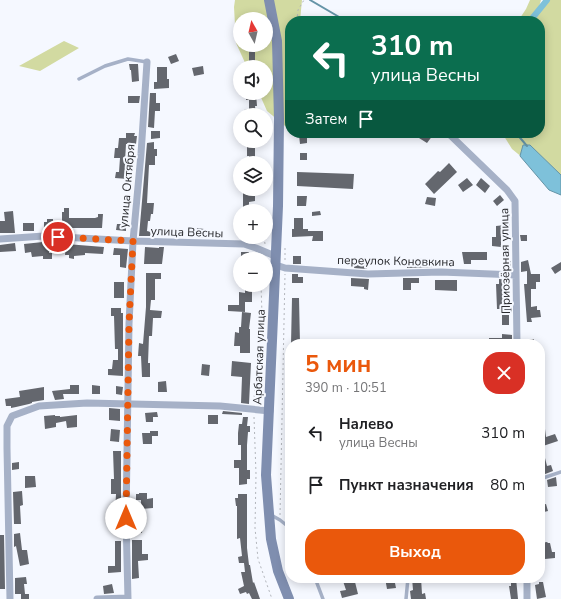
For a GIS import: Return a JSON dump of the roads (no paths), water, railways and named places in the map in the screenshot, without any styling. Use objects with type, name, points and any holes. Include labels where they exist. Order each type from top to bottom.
[{"type":"main road","name":"Арбатская улица","points":[[270,0],[277,42],[279,119],[279,263],[266,475],[268,514],[274,555],[278,571],[289,599]]},
{"type":"street","name":"улица Октября","points":[[128,598],[126,560],[129,324],[133,241],[147,62]]},
{"type":"street","name":"Приозёрная улица","points":[[453,138],[507,190],[515,201],[517,339]]},
{"type":"street","name":"улица Весны","points":[[0,238],[44,236],[133,241],[244,244],[256,248],[279,263]]},
{"type":"street","name":"переулок Коновкина","points":[[279,263],[368,274],[441,272],[516,275]]},
{"type":"street","points":[[10,599],[7,426],[12,416],[39,406],[87,403],[220,406],[270,411]]},
{"type":"street","points":[[527,599],[528,583]]},
{"type":"street","points":[[97,599],[128,598]]},
{"type":"lane","points":[[79,80],[105,66],[128,59],[147,62]]},
{"type":"lane","points":[[545,477],[561,472]]},
{"type":"lane","points":[[268,514],[285,524]]},
{"type":"lane","points":[[317,583],[323,599]]},
{"type":"lane","points":[[406,599],[408,583]]},
{"type":"water","points":[[523,145],[530,145],[561,175],[561,195],[549,190],[520,156]]},
{"type":"waterway","points":[[310,0],[337,16]]},
{"type":"waterway","points":[[534,16],[547,0]]},
{"type":"waterway","points":[[520,138],[527,146]]}]
